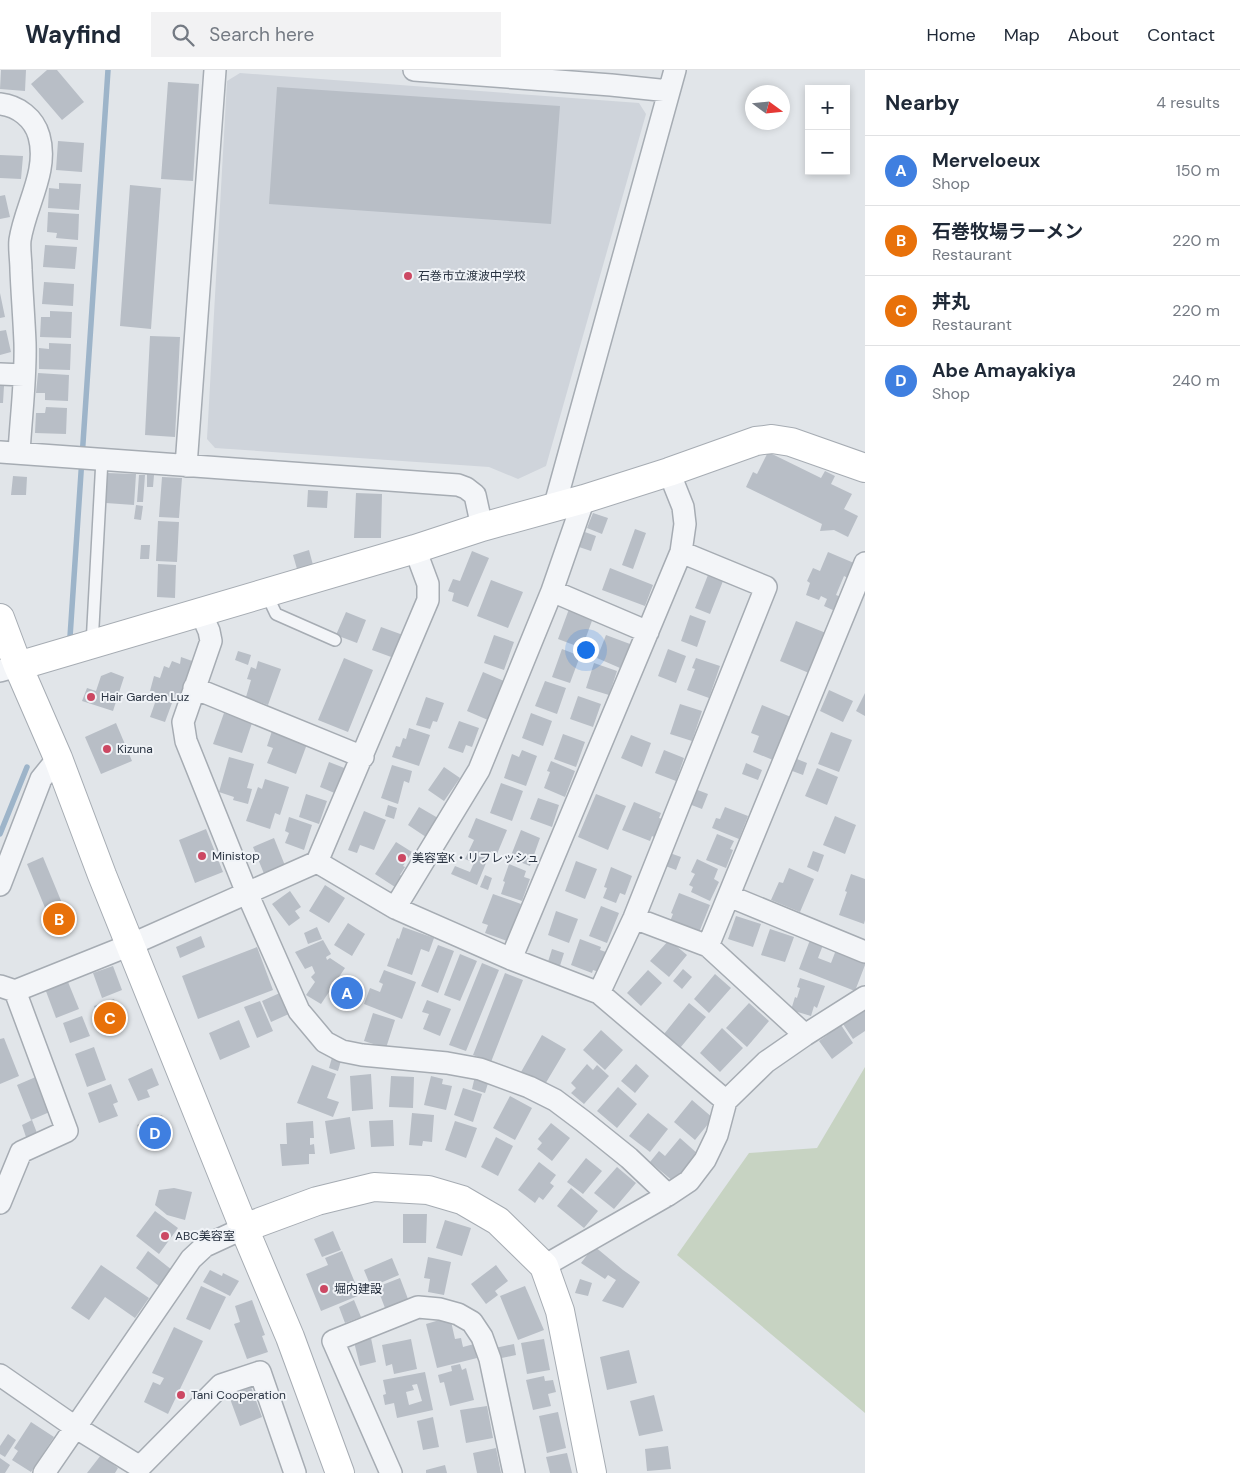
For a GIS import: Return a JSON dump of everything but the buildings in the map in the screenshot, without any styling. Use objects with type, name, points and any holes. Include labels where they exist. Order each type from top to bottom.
[{"type":"street","points":[[186,466],[215,70]]},
{"type":"street","points":[[414,70],[669,91]]},
{"type":"street","points":[[554,508],[675,70]]},
{"type":"street","points":[[0,104],[21,111],[30,119],[39,136],[41,155],[39,176],[20,241],[25,344],[24,375],[9,453],[458,485],[475,495],[482,527]]},
{"type":"street","points":[[0,374],[24,375]]},
{"type":"street","points":[[9,669],[415,549],[482,527],[584,499],[669,472],[756,441],[772,439],[791,442],[865,468]]},
{"type":"street","points":[[511,959],[681,552],[685,524],[683,507],[669,472]]},
{"type":"street","points":[[395,908],[479,770],[552,592],[584,499]]},
{"type":"street","points":[[0,1204],[21,1152],[67,1131],[8,989],[130,945],[317,862],[428,600],[428,584],[415,549]]},
{"type":"street","points":[[599,994],[634,918],[766,587],[681,552]]},
{"type":"street","points":[[708,946],[865,562]]},
{"type":"street","points":[[552,592],[648,632]]},
{"type":"street","points":[[201,613],[211,641],[184,722],[186,741],[247,893],[298,1011],[325,1042],[342,1051],[395,1059],[448,1063],[480,1069],[529,1087],[555,1100],[629,1158],[668,1195]]},
{"type":"street","points":[[0,618],[9,669],[58,758],[130,945],[290,1337],[340,1473]]},
{"type":"street","points":[[194,688],[363,757]]},
{"type":"street","points":[[0,885],[41,779],[58,758]]},
{"type":"street","points":[[317,862],[395,908],[511,959],[599,994],[726,1102]]},
{"type":"street","points":[[729,896],[865,952]]},
{"type":"street","points":[[634,918],[708,946],[805,1035]]},
{"type":"street","points":[[544,1266],[689,1181],[705,1160],[716,1135],[726,1102],[766,1062],[865,997]]},
{"type":"street","points":[[44,1473],[191,1259],[205,1246],[244,1228],[316,1201],[374,1186],[428,1190],[462,1200],[498,1221],[544,1266],[560,1311],[592,1473]]},
{"type":"street","points":[[391,1473],[333,1341],[418,1307],[440,1309],[458,1314],[472,1322],[482,1336],[490,1359],[514,1473]]},
{"type":"street","points":[[0,1374],[75,1427],[140,1467],[221,1385],[260,1372],[295,1473]]},
{"type":"lane","points":[[92,645],[98,459]]},
{"type":"lane","points":[[266,593],[276,614],[335,640]]},
{"type":"shaded area","name":"石巻市立渡波中学校","points":[[240,73],[639,103],[646,114],[546,466],[518,479],[489,467],[215,448],[207,439],[227,81]]},
{"type":"green space","points":[[865,1067],[865,1413],[677,1255],[749,1153],[817,1148]]},
{"type":"waterway","points":[[70,637],[108,70]]},
{"type":"waterway","points":[[0,834],[27,767]]},
{"type":"place","name":"石巻市立渡波中学校","points":[[408,276]]},
{"type":"place","name":"Hair Garden Luz","points":[[91,697]]},
{"type":"place","name":"Kizuna","points":[[107,749]]},
{"type":"place","name":"Ministop","points":[[202,856]]},
{"type":"place","name":"美容室K・リフレッシュ","points":[[402,858]]},
{"type":"place","name":"石巻牧場ラーメン","points":[[59,919]]},
{"type":"place","name":"Merveloeux","points":[[347,993]]},
{"type":"place","name":"丼丸","points":[[110,1018]]},
{"type":"place","name":"Abe Amayakiya","points":[[155,1133]]},
{"type":"place","name":"ABC美容室","points":[[165,1236]]},
{"type":"place","name":"堀内建設","points":[[324,1289]]},
{"type":"place","name":"Tani Cooperation","points":[[181,1395]]}]
